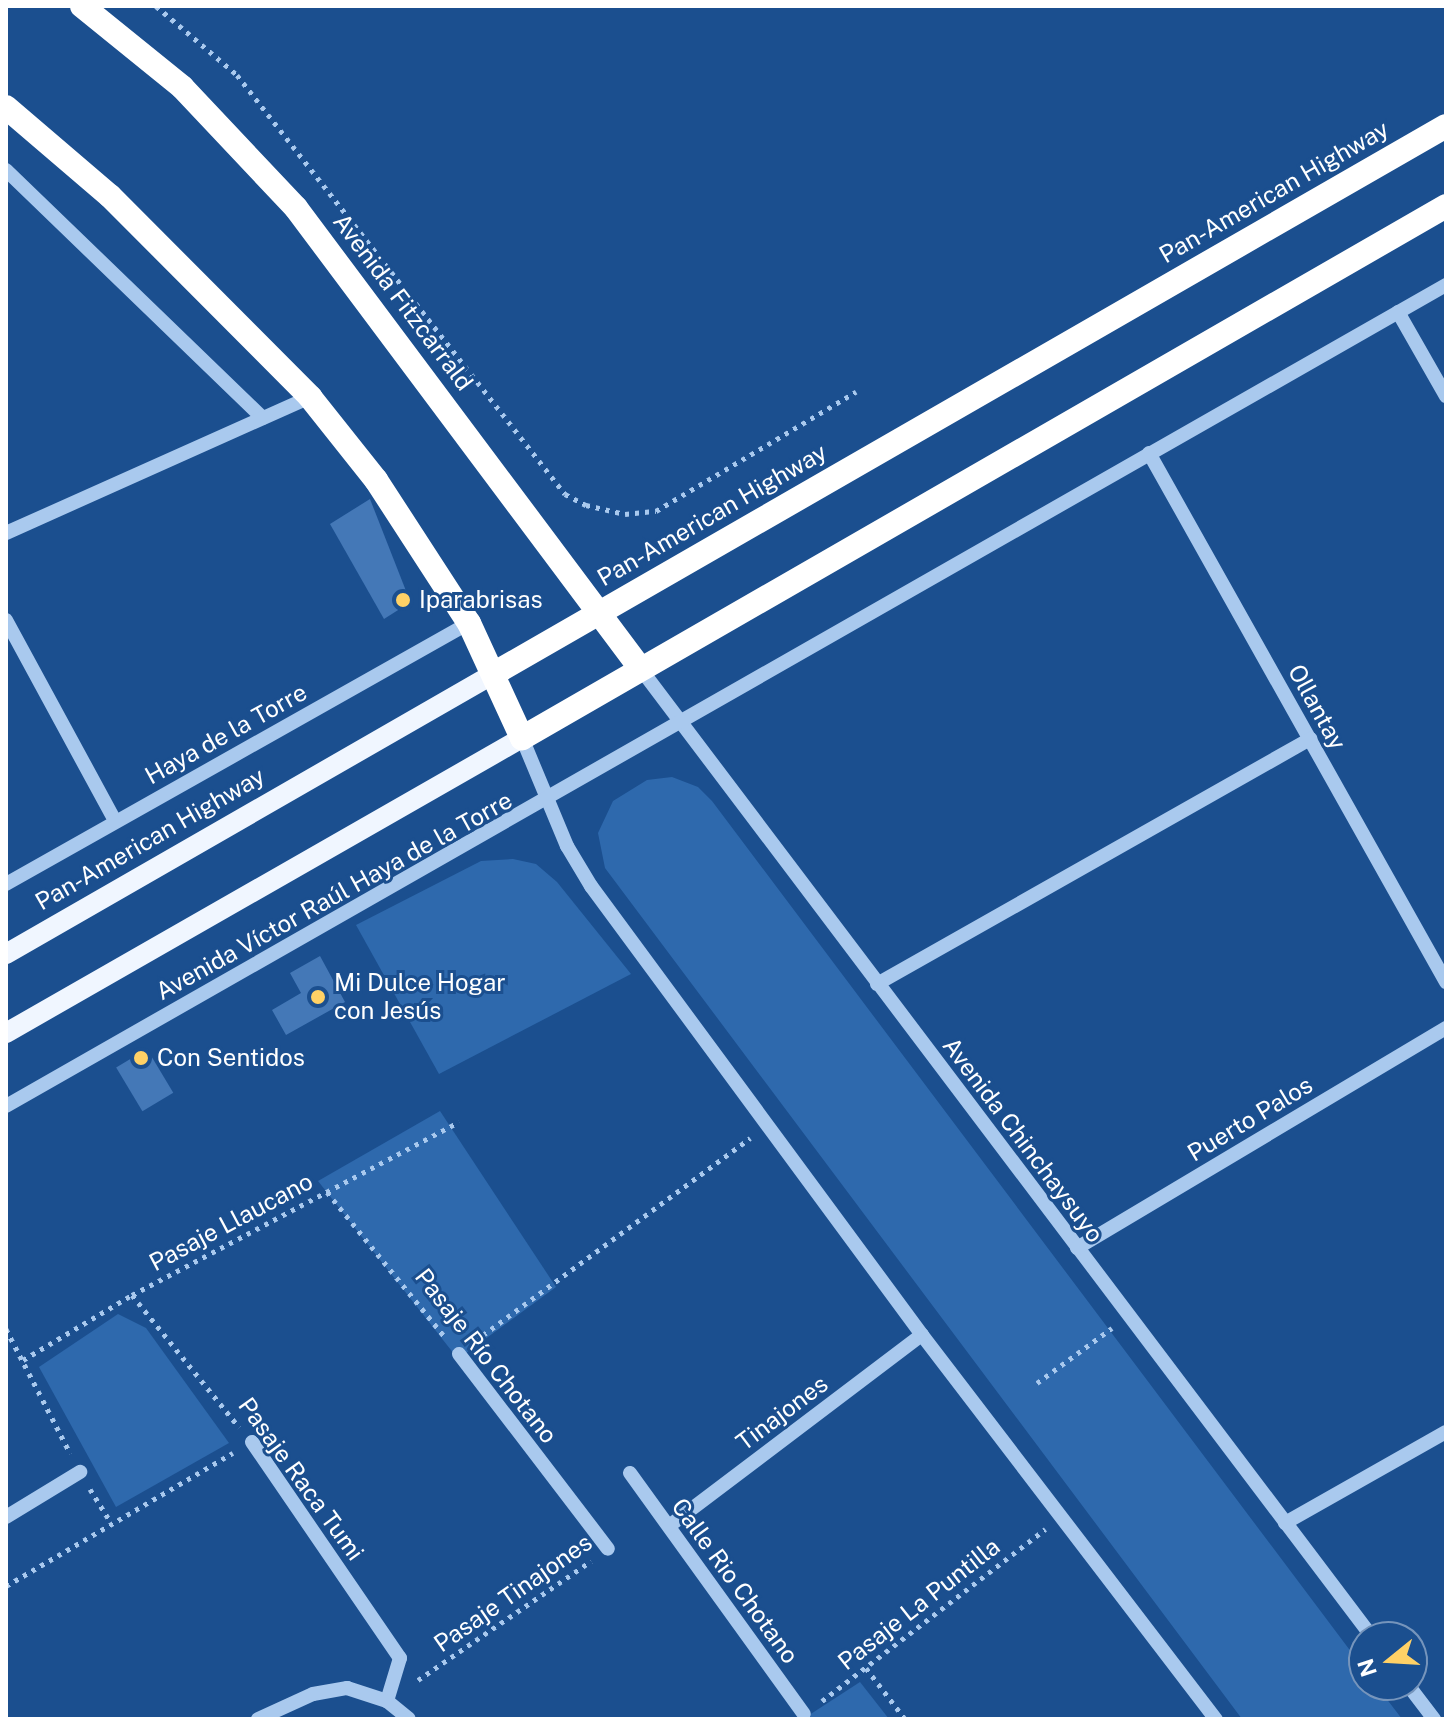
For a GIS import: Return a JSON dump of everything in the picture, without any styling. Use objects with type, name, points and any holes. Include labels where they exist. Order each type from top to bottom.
[{"type":"highway","name":"Avenida Fitzcarrald","points":[[82,6],[182,87],[296,208],[640,668]]},
{"type":"highway","points":[[6,107],[110,196],[310,397],[376,480],[469,623],[495,673],[522,738],[1446,206]]},
{"type":"highway","name":"Pan-American Highway","points":[[495,673],[1446,126]]},
{"type":"main road","name":"Pan-American Highway","points":[[6,954],[495,673]]},
{"type":"main road","points":[[6,1033],[522,738]]},
{"type":"street","points":[[6,170],[263,418]]},
{"type":"street","name":"Avenida Víctor Raúl Haya de la Torre","points":[[6,1106],[547,802],[1149,453],[1446,285]]},
{"type":"street","points":[[1398,312],[1446,396]]},
{"type":"street","points":[[6,533],[310,397]]},
{"type":"street","name":"Ollantay","points":[[1149,453],[1446,982]]},
{"type":"street","points":[[6,620],[115,821]]},
{"type":"street","name":"Haya de la Torre","points":[[6,884],[469,623]]},
{"type":"street","name":"Avenida Chinchaysuyo","points":[[640,668],[1360,1621]]},
{"type":"street","points":[[522,738],[547,802],[591,886],[922,1335],[1216,1719]]},
{"type":"street","points":[[877,984],[1310,739]]},
{"type":"street","name":"Puerto Palos","points":[[1077,1248],[1446,1028]]},
{"type":"street","name":"Tinajones","points":[[669,1526],[922,1335]]},
{"type":"street","name":"Pasaje Río Chotano","points":[[459,1354],[608,1549]]},
{"type":"street","points":[[1285,1523],[1446,1432]]},
{"type":"street","name":"Pasaje Raca Tumi","points":[[252,1442],[400,1658],[387,1701]]},
{"type":"street","points":[[6,1517],[80,1472]]},
{"type":"street","name":"Calle Rio Chotano","points":[[630,1473],[804,1714]]},
{"type":"street","points":[[258,1719],[313,1694],[347,1688],[387,1701],[409,1719]]},
{"type":"street","points":[[1420,1701],[1434,1719]]},
{"type":"path","points":[[156,6],[237,75],[565,494],[586,505],[625,514],[656,511],[856,392]]},
{"type":"path","name":"Pasaje Llaucano","points":[[23,1360],[132,1295],[459,1122]]},
{"type":"path","points":[[459,1354],[766,1126]]},
{"type":"path","name":"Pasaje Río Chotano","points":[[327,1192],[459,1354]]},
{"type":"path","name":"Pasaje Raca Tumi","points":[[132,1295],[252,1442]]},
{"type":"path","points":[[1037,1383],[1129,1316]]},
{"type":"path","points":[[6,1329],[80,1472],[111,1522]]},
{"type":"path","points":[[6,1586],[252,1442]]},
{"type":"path","name":"Pasaje La Puntilla","points":[[804,1714],[1061,1517]]},
{"type":"path","name":"Pasaje Tinajones","points":[[387,1701],[608,1549]]},
{"type":"path","points":[[866,1668],[905,1719]]},
{"type":"shaded area","points":[[672,777],[698,787],[712,801],[1348,1648],[1348,1701],[1388,1701],[1402,1719],[1242,1719],[605,868],[598,833],[613,801],[647,780]]},
{"type":"shaded area","points":[[513,859],[536,864],[557,882],[631,974],[439,1074],[356,925],[481,861]]},
{"type":"shaded area","points":[[440,1111],[556,1287],[458,1359],[318,1181]]},
{"type":"shaded area","points":[[118,1314],[146,1328],[229,1443],[116,1507],[39,1367]]},
{"type":"shaded area","points":[[860,1682],[889,1719],[803,1719]]},
{"type":"building","points":[[370,499],[408,596],[406,605],[384,619],[330,524]]},
{"type":"building","name":"Mi Dulce Hogar con Jesús","points":[[320,956],[345,1002],[286,1035],[272,1010],[301,993],[290,973]]},
{"type":"building","points":[[147,1049],[173,1093],[142,1111],[116,1068]]},
{"type":"place","name":"Iparabrisas","points":[[403,600]]},
{"type":"place","name":"Mi Dulce Hogar con Jesús","points":[[318,997]]},
{"type":"place","name":"Con Sentidos","points":[[141,1058]]}]
